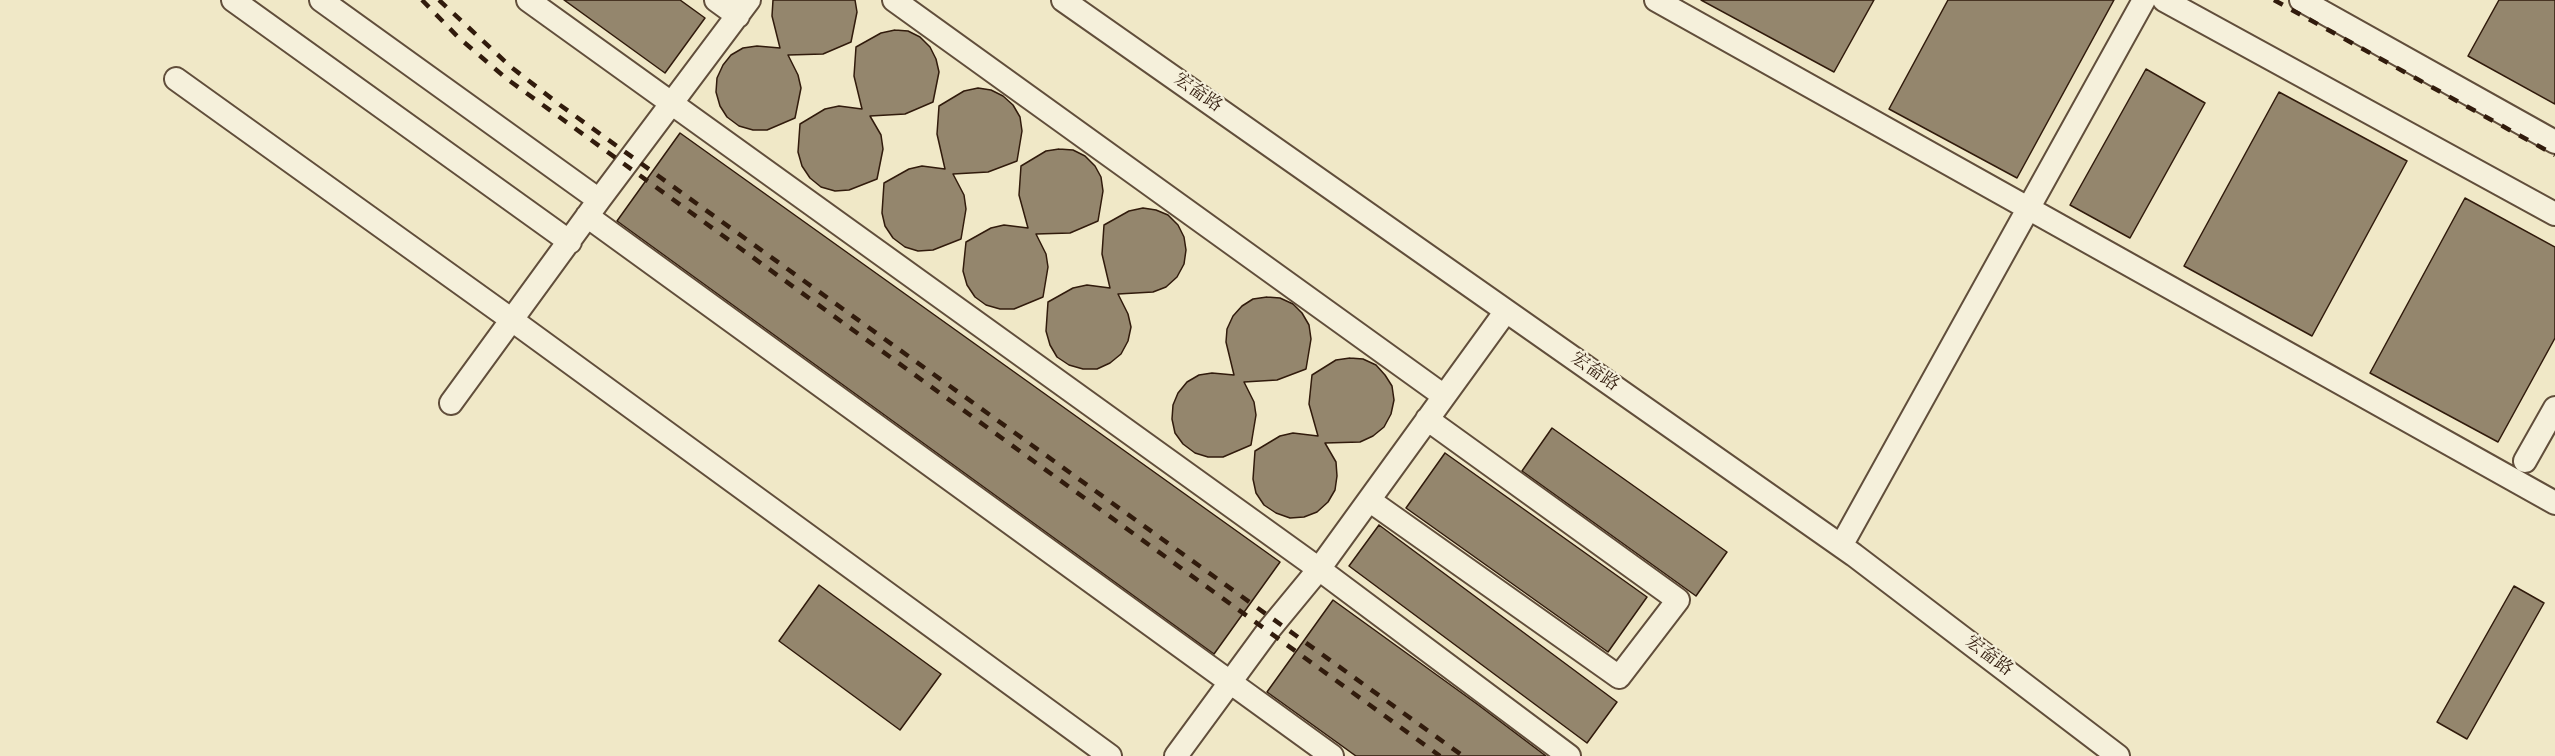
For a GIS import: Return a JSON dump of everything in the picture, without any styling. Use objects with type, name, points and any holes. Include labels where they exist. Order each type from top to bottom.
[{"type":"street","points":[[233,0],[570,242]]},
{"type":"street","points":[[321,0],[593,208],[1332,756]]},
{"type":"street","points":[[528,0],[1319,569],[1569,756]]},
{"type":"street","points":[[451,403],[743,8],[716,0]]},
{"type":"street","points":[[894,0],[1444,396]]},
{"type":"street","name":"宏奤路","points":[[1063,0],[1841,546],[2118,756]]},
{"type":"street","points":[[1656,0],[2555,503]]},
{"type":"street","points":[[1841,546],[2144,0]]},
{"type":"street","points":[[2164,0],[2555,214]]},
{"type":"street","points":[[2301,0],[2555,142]]},
{"type":"street","points":[[176,79],[512,320],[1110,756]]},
{"type":"street","points":[[1176,756],[1230,681],[1319,569],[1506,310]]},
{"type":"street","points":[[2525,461],[2555,408]]},
{"type":"street","points":[[1369,500],[1619,677],[1678,600],[1428,419]]},
{"type":"building","points":[[564,0],[680,0],[705,18],[665,73]]},
{"type":"building","points":[[773,0],[855,0],[857,12],[851,42],[823,54],[788,55],[798,75],[801,88],[795,118],[767,130],[753,130],[739,126],[727,117],[720,106],[716,92],[717,78],[731,55],[743,48],[757,46],[780,48],[772,16]]},
{"type":"building","points":[[1701,0],[1874,0],[1834,72]]},
{"type":"building","points":[[1948,0],[2114,0],[2017,178],[1889,109]]},
{"type":"building","points":[[2499,0],[2555,0],[2555,104],[2468,56]]},
{"type":"building","points":[[895,30],[908,31],[920,37],[930,47],[939,72],[933,102],[905,114],[870,116],[881,135],[883,149],[877,179],[849,190],[835,191],[821,187],[810,178],[802,166],[798,152],[800,124],[825,109],[839,106],[862,109],[854,76],[856,47],[881,33]]},
{"type":"building","points":[[2146,69],[2205,103],[2130,238],[2070,205]]},
{"type":"building","points":[[978,88],[991,90],[1003,96],[1013,105],[1020,117],[1022,131],[1017,161],[988,172],[953,174],[964,195],[966,209],[961,239],[933,250],[918,251],[905,247],[893,238],[885,226],[882,213],[884,183],[909,169],[922,166],[945,169],[937,134],[939,106],[964,91]]},
{"type":"building","points":[[2279,92],[2407,161],[2312,336],[2184,266]]},
{"type":"building","points":[[680,133],[1280,562],[1214,654],[617,221]]},
{"type":"building","points":[[1073,150],[1085,156],[1095,166],[1101,177],[1103,191],[1098,221],[1070,233],[1036,234],[1046,254],[1048,267],[1043,297],[1014,309],[1000,309],[986,305],[975,297],[967,285],[963,271],[966,242],[991,228],[1004,225],[1028,228],[1019,195],[1021,166],[1046,151]]},
{"type":"building","points":[[2465,198],[2555,247],[2555,338],[2498,442],[2370,373]]},
{"type":"building","points":[[1143,208],[1168,215],[1178,225],[1184,237],[1186,250],[1184,264],[1177,277],[1166,287],[1153,292],[1118,294],[1128,314],[1131,327],[1128,341],[1121,354],[1110,363],[1097,369],[1083,369],[1069,365],[1057,357],[1050,345],[1046,331],[1048,302],[1073,288],[1087,285],[1110,288],[1102,254],[1104,225],[1129,211]]},
{"type":"building","points":[[1280,298],[1293,304],[1309,325],[1311,339],[1306,369],[1277,380],[1244,382],[1254,402],[1256,415],[1251,445],[1223,457],[1208,457],[1195,453],[1183,444],[1175,433],[1172,419],[1173,405],[1178,393],[1187,382],[1199,375],[1212,373],[1234,375],[1226,342],[1227,329],[1233,316],[1242,306],[1253,299]]},
{"type":"building","points":[[1363,359],[1376,365],[1385,375],[1392,386],[1394,400],[1391,414],[1384,427],[1373,436],[1360,442],[1325,443],[1336,462],[1337,476],[1335,490],[1328,502],[1317,512],[1304,517],[1290,518],[1276,513],[1264,505],[1256,493],[1253,479],[1255,451],[1280,436],[1293,433],[1318,436],[1309,404],[1312,375],[1336,360]]},
{"type":"building","points":[[1552,428],[1727,552],[1696,596],[1522,471]]},
{"type":"building","points":[[1445,453],[1647,597],[1608,652],[1406,508]]},
{"type":"building","points":[[1379,525],[1617,702],[1587,743],[1349,566]]},
{"type":"building","points":[[819,585],[941,674],[900,730],[779,641]]},
{"type":"building","points":[[2514,586],[2544,603],[2467,739],[2437,722]]},
{"type":"building","points":[[1333,600],[1546,756],[1356,756],[1267,692]]},
{"type":"railway","points":[[422,0],[458,37],[507,79],[1440,756]]},
{"type":"railway","points":[[439,0],[511,67],[560,105],[1463,756]]},
{"type":"railway","points":[[2274,0],[2555,155]]}]
